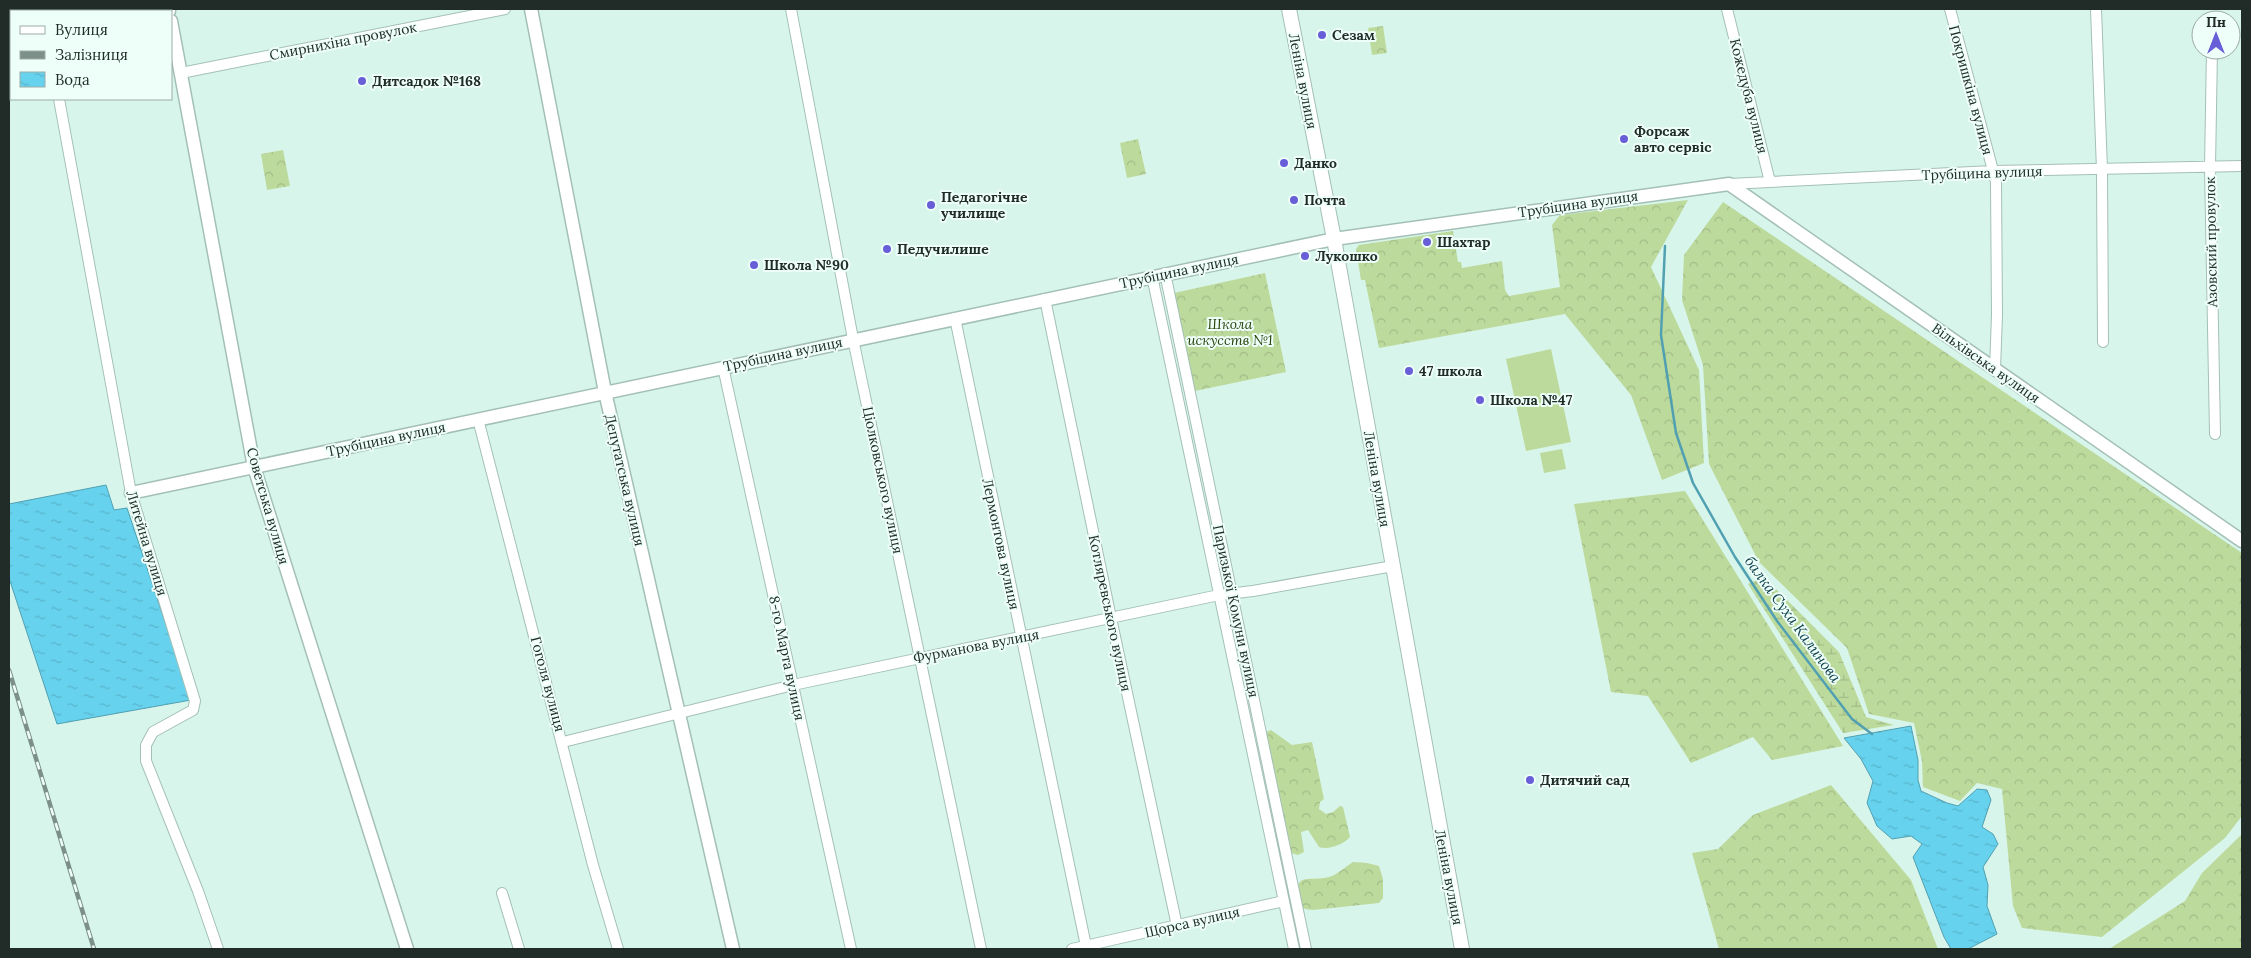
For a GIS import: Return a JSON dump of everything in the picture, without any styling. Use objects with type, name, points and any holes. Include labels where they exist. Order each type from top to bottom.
[{"type":"main road","name":"Леніна вулиця","points":[[1289,9],[1334,238],[1462,949]]},
{"type":"street","name":"Смирнихіна провулок","points":[[181,72],[505,9]]},
{"type":"street","name":"Депутатська вулиця","points":[[531,9],[605,392],[733,949]]},
{"type":"street","name":"Ціолковського вулиця","points":[[791,9],[853,339],[980,949]]},
{"type":"street","name":"Кожедуба вулиця","points":[[1727,9],[1770,182]]},
{"type":"street","name":"Покришкіна вулиця","points":[[1950,9],[1993,172],[1996,192],[1997,315],[1995,369]]},
{"type":"street","points":[[2096,9],[2102,170],[2103,342]]},
{"type":"street","name":"Советська вулиця","points":[[172,27],[254,467],[408,949]]},
{"type":"street","name":"Азовский провулок","points":[[2212,60],[2210,166],[2216,434]]},
{"type":"street","name":"Литейна вулиця","points":[[58,100],[131,493],[195,701],[193,710],[153,732],[146,744],[146,761],[198,891],[218,949]]},
{"type":"street","name":"Трубіцина вулиця","points":[[131,493],[1334,238],[1729,184],[1993,172],[2242,166]]},
{"type":"street","name":"Вільхівська вулиця","points":[[1729,184],[2242,542]]},
{"type":"street","name":"Паризької Комуни вулиця","points":[[1159,275],[1232,593],[1306,949]]},
{"type":"street","name":"Паризької Комуни вулиця","points":[[1159,275],[1219,595],[1294,949]]},
{"type":"street","name":"Котляревського вулиця","points":[[1045,299],[1177,926]]},
{"type":"street","name":"Лермонтова вулиця","points":[[955,318],[1020,637],[1086,946]]},
{"type":"street","name":"8-го Марта вулиця","points":[[723,367],[851,949]]},
{"type":"street","name":"Гоголя вулиця","points":[[478,419],[563,742],[593,865],[618,949]]},
{"type":"street","name":"Фурманова вулиця","points":[[563,742],[793,685],[920,657],[1219,595],[1253,592],[1393,566]]},
{"type":"street","points":[[502,892],[519,949]]},
{"type":"street","name":"Щорса вулиця","points":[[1072,949],[1284,901]]},
{"type":"green space","points":[[1383,26],[1387,53],[1372,55],[1368,28]]},
{"type":"green space","points":[[1138,139],[1146,174],[1127,178],[1120,143]]},
{"type":"green space","points":[[283,150],[290,186],[267,190],[261,154]]},
{"type":"green space","points":[[1688,200],[1651,267],[1699,370],[1704,463],[1662,480],[1631,395],[1565,314],[1379,348],[1365,280],[1361,280],[1356,249],[1359,245],[1453,231],[1458,262],[1461,262],[1462,268],[1502,261],[1505,290],[1509,296],[1560,287],[1552,225],[1560,215]]},
{"type":"green space","points":[[1723,202],[2242,553],[2242,816],[2225,838],[2102,937],[2022,928],[2013,906],[2002,789],[1977,783],[1960,801],[1923,787],[1922,761],[1914,723],[1869,714],[1847,648],[1759,562],[1709,464],[1703,365],[1682,300],[1684,255]]},
{"type":"green space","name":"Школа искусств №1","points":[[1265,273],[1286,372],[1195,391],[1174,293]]},
{"type":"green space","points":[[1551,349],[1571,442],[1526,451],[1506,359]]},
{"type":"green space","points":[[1562,449],[1566,469],[1544,473],[1540,453]]},
{"type":"green space","points":[[1685,491],[1843,746],[1772,760],[1753,737],[1691,763],[1648,696],[1611,692],[1574,504]]},
{"type":"green space","points":[[1764,577],[1839,652],[1866,717],[1894,725],[1843,733],[1748,584]]},
{"type":"green space","points":[[1271,730],[1292,745],[1312,742],[1324,799],[1320,802],[1319,809],[1326,814],[1333,812],[1340,806],[1343,807],[1350,837],[1344,842],[1331,847],[1319,847],[1308,830],[1301,832],[1304,852],[1298,855],[1291,853],[1264,733]]},
{"type":"green space","points":[[1831,785],[1911,880],[1938,949],[1719,949],[1692,853],[1718,849],[1753,815]]},
{"type":"green space","points":[[2242,834],[2242,949],[2109,949],[2185,901],[2202,873]]},
{"type":"green space","points":[[1353,862],[1379,866],[1383,879],[1383,898],[1379,903],[1313,910],[1305,909],[1299,904],[1297,893],[1300,881],[1332,876]]},
{"type":"water","points":[[106,485],[114,510],[127,508],[191,700],[57,724],[9,578],[9,504]]},
{"type":"water","points":[[1911,726],[1918,760],[1918,780],[1921,791],[1958,806],[1977,789],[1987,790],[1991,800],[1982,827],[1993,834],[1998,844],[1983,867],[1988,885],[1987,906],[1997,934],[1968,949],[1951,949],[1944,937],[1913,857],[1922,844],[1911,836],[1892,839],[1877,826],[1867,803],[1873,781],[1861,759],[1844,738]]},
{"type":"waterway","name":"балка Суха Калинова","points":[[1665,246],[1661,335],[1676,433],[1693,483],[1735,557],[1777,621],[1852,719],[1872,734]]},
{"type":"railway","points":[[9,670],[94,949]]},
{"type":"place","name":"Сезам","points":[[1322,35]]},
{"type":"place","name":"Дитсадок №168","points":[[362,81]]},
{"type":"place","name":"Форсаж авто сервіс","points":[[1624,139]]},
{"type":"place","name":"Данко","points":[[1284,163]]},
{"type":"place","name":"Почта","points":[[1294,200]]},
{"type":"place","name":"Педагогічне училище","points":[[931,205]]},
{"type":"place","name":"Шахтар","points":[[1427,242]]},
{"type":"place","name":"Педучилише","points":[[887,249]]},
{"type":"place","name":"Лукошко","points":[[1305,256]]},
{"type":"place","name":"Школа №90","points":[[754,265]]},
{"type":"place","name":"47 школа","points":[[1409,371]]},
{"type":"place","name":"Школа №47","points":[[1480,400]]},
{"type":"place","name":"Дитячий сад","points":[[1530,780]]}]
